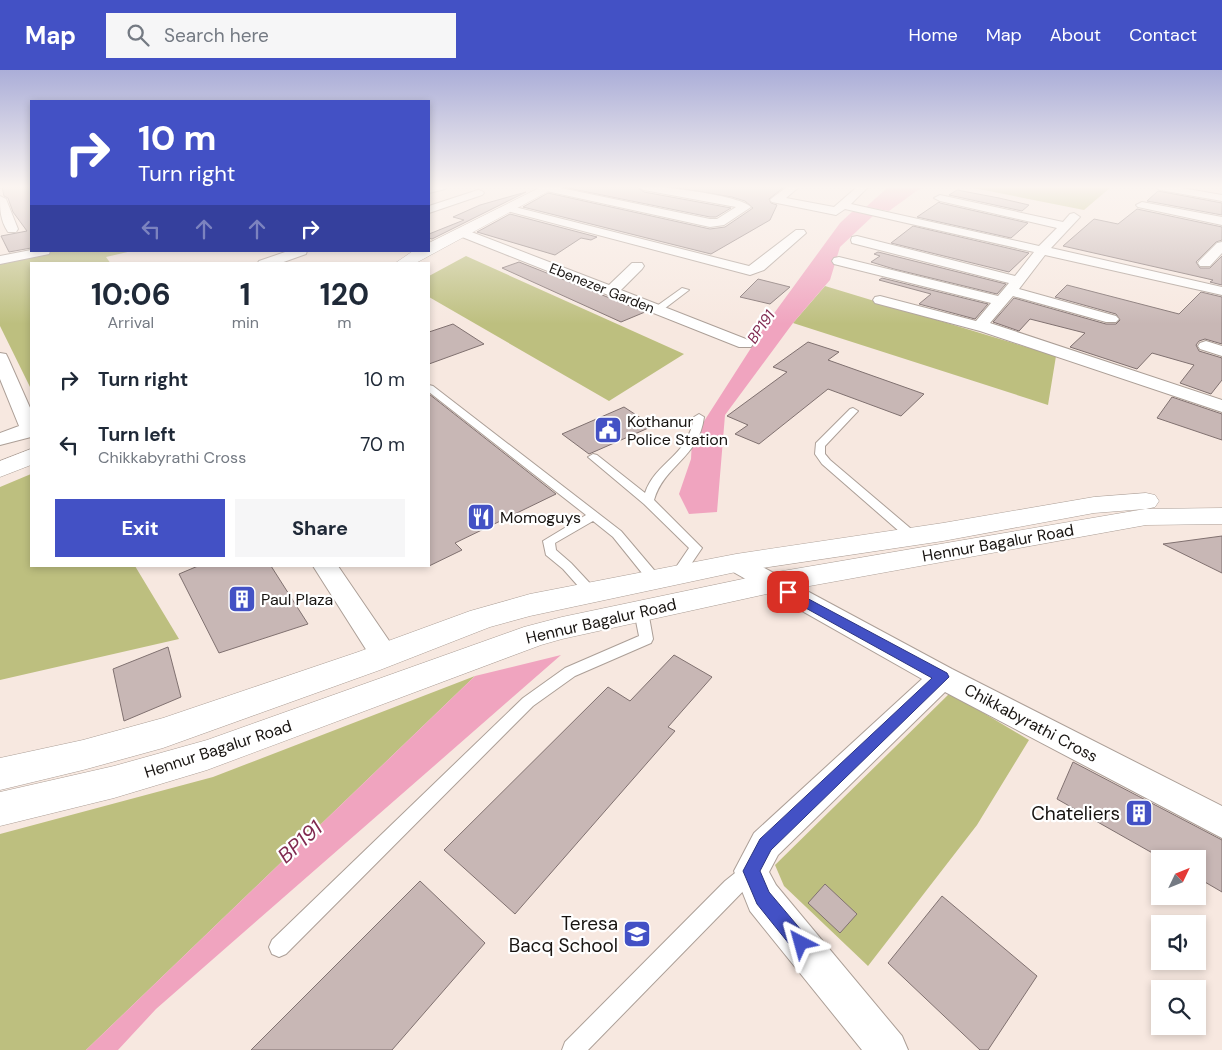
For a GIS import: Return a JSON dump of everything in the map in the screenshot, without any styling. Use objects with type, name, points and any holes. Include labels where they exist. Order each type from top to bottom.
[{"type":"main road","points":[[430,248],[459,233]]},
{"type":"main road","points":[[406,262],[423,252]]},
{"type":"main road","points":[[0,470],[30,456]]},
{"type":"main road","name":"Hennur Bagalur Road","points":[[0,809],[114,782],[207,755],[535,635],[619,598],[736,563],[1094,505],[1159,500],[1222,500]]},
{"type":"main road","name":"Hennur Bagalur Road","points":[[0,774],[83,755],[162,733],[384,656],[481,619],[530,605],[771,583],[1146,517],[1222,516]]},
{"type":"street","name":"Ebenezer Garden","points":[[462,233],[745,344]]},
{"type":"street","points":[[603,233],[750,271],[759,267],[800,233]]},
{"type":"street","points":[[971,233],[1222,291]]},
{"type":"street","points":[[986,328],[982,323],[1059,233]]},
{"type":"street","points":[[857,240],[1010,291],[1111,319]]},
{"type":"street","points":[[1205,263],[1222,246]]},
{"type":"street","points":[[0,260],[39,252]]},
{"type":"street","points":[[270,262],[299,252]]},
{"type":"street","points":[[840,261],[1010,291]]},
{"type":"street","points":[[611,292],[637,266]]},
{"type":"street","points":[[880,300],[986,328],[1222,406]]},
{"type":"street","points":[[0,359],[30,428]]},
{"type":"street","points":[[0,439],[30,430]]},
{"type":"street","name":"Chikkabyrathi Cross","points":[[736,563],[942,677],[1222,823]]},
{"type":"street","points":[[326,567],[384,656]]},
{"type":"street","points":[[888,1050],[763,898],[751,871],[766,844],[942,677]]},
{"type":"lane","points":[[657,310],[685,290]]},
{"type":"lane","points":[[430,388],[617,534],[619,598]]},
{"type":"lane","points":[[853,411],[820,445],[820,454],[826,462],[912,536]]},
{"type":"lane","points":[[648,501],[652,488],[688,448],[698,430],[699,417]]},
{"type":"lane","points":[[593,457],[648,501],[696,548],[619,598]]},
{"type":"lane","points":[[279,947],[528,702],[570,672],[646,639],[619,598],[567,566],[550,552],[549,541],[594,515]]},
{"type":"lane","points":[[573,1050],[751,871]]},
{"type":"green space","points":[[50,252],[128,252],[106,257],[110,262],[30,262],[30,387],[0,326],[0,263]]},
{"type":"green space","points":[[466,256],[684,354],[609,401],[430,298],[430,275]]},
{"type":"green space","points":[[825,286],[1056,356],[1048,405],[793,323]]},
{"type":"green space","points":[[30,474],[30,567],[136,567],[179,639],[0,680],[0,487]]},
{"type":"green space","points":[[475,676],[86,1050],[0,1050],[0,834],[213,777]]},
{"type":"green space","points":[[950,693],[1029,740],[977,825],[868,966],[784,886],[775,865]]},
{"type":"shaded area","points":[[833,233],[855,233],[840,247],[830,280],[793,323],[725,415],[717,512],[689,514],[679,494],[691,459],[692,440],[767,323]]},
{"type":"shaded area","points":[[561,655],[156,1009],[118,1050],[86,1050],[475,676]]},
{"type":"building","points":[[30,233],[30,248],[9,252],[1,236]]},
{"type":"building","points":[[445,233],[432,239],[430,238],[430,234]]},
{"type":"building","points":[[479,233],[581,233],[597,237],[591,240],[581,238],[555,255]]},
{"type":"building","points":[[626,233],[748,233],[711,254]]},
{"type":"building","points":[[904,233],[942,233],[1029,253],[1009,272],[891,243]]},
{"type":"building","points":[[987,233],[1017,233],[1011,238]]},
{"type":"building","points":[[1078,233],[1222,233],[1222,240],[1216,242],[1196,262],[1200,268],[1210,268],[1222,256],[1222,285],[1210,282],[1213,280],[1063,246]]},
{"type":"building","points":[[878,252],[1006,284],[997,294],[894,269],[871,262],[880,256],[874,254]]},
{"type":"building","points":[[519,262],[645,312],[621,322],[502,268]]},
{"type":"building","points":[[882,278],[988,304],[975,319],[919,304],[931,294],[879,280]]},
{"type":"building","points":[[758,279],[790,287],[770,304],[740,297]]},
{"type":"building","points":[[1067,285],[1179,314],[1201,292],[1222,297],[1222,344],[1205,339],[1199,341],[1196,345],[1199,351],[1222,358],[1222,380],[1211,394],[1180,383],[1194,365],[1152,353],[1137,369],[1070,347],[1085,333],[1030,319],[1019,331],[993,322],[1014,298],[1106,324],[1116,324],[1120,320],[1116,314],[1055,297]]},
{"type":"building","points":[[453,324],[484,344],[430,364],[430,332]]},
{"type":"building","points":[[808,342],[839,352],[828,360],[924,394],[901,416],[828,389],[759,444],[735,434],[748,425],[727,416],[787,372],[773,367]]},
{"type":"building","points":[[430,395],[556,494],[455,543],[462,550],[430,566]]},
{"type":"building","points":[[1172,397],[1222,414],[1222,440],[1157,418]]},
{"type":"building","name":"Kothanur Police Station","points":[[624,407],[653,426],[589,454],[562,434]]},
{"type":"building","points":[[1222,536],[1222,573],[1163,544]]},
{"type":"building","name":"Paul Plaza","points":[[196,567],[272,567],[308,624],[219,653],[179,574]]},
{"type":"building","points":[[168,647],[181,697],[124,721],[113,669]]},
{"type":"building","points":[[674,655],[712,677],[668,727],[675,731],[515,914],[444,850],[608,687],[630,701]]},
{"type":"building","name":"Chateliers","points":[[1073,762],[1222,840],[1222,892],[1206,883],[1206,850],[1151,850],[1151,852],[1057,799]]},
{"type":"building","points":[[420,881],[485,943],[392,1050],[251,1050]]},
{"type":"building","points":[[825,884],[857,914],[840,933],[808,903]]},
{"type":"building","points":[[942,896],[1037,976],[988,1050],[980,1050],[888,963]]},
{"type":"place","name":"Kothanur Police Station","points":[[608,430]]},
{"type":"place","name":"Momoguys","points":[[481,517]]},
{"type":"place","name":"Paul Plaza","points":[[242,599]]},
{"type":"place","name":"Chateliers","points":[[1139,813]]},
{"type":"place","name":"Teresa Bacq School","points":[[637,934]]},
{"type":"route","points":[[788,592],[942,677],[766,844],[751,871],[763,898],[801,943]]},
{"type":"water label","name":"BP191","points":[[761,327]]},
{"type":"water label","name":"BP191","points":[[300,842]]}]
